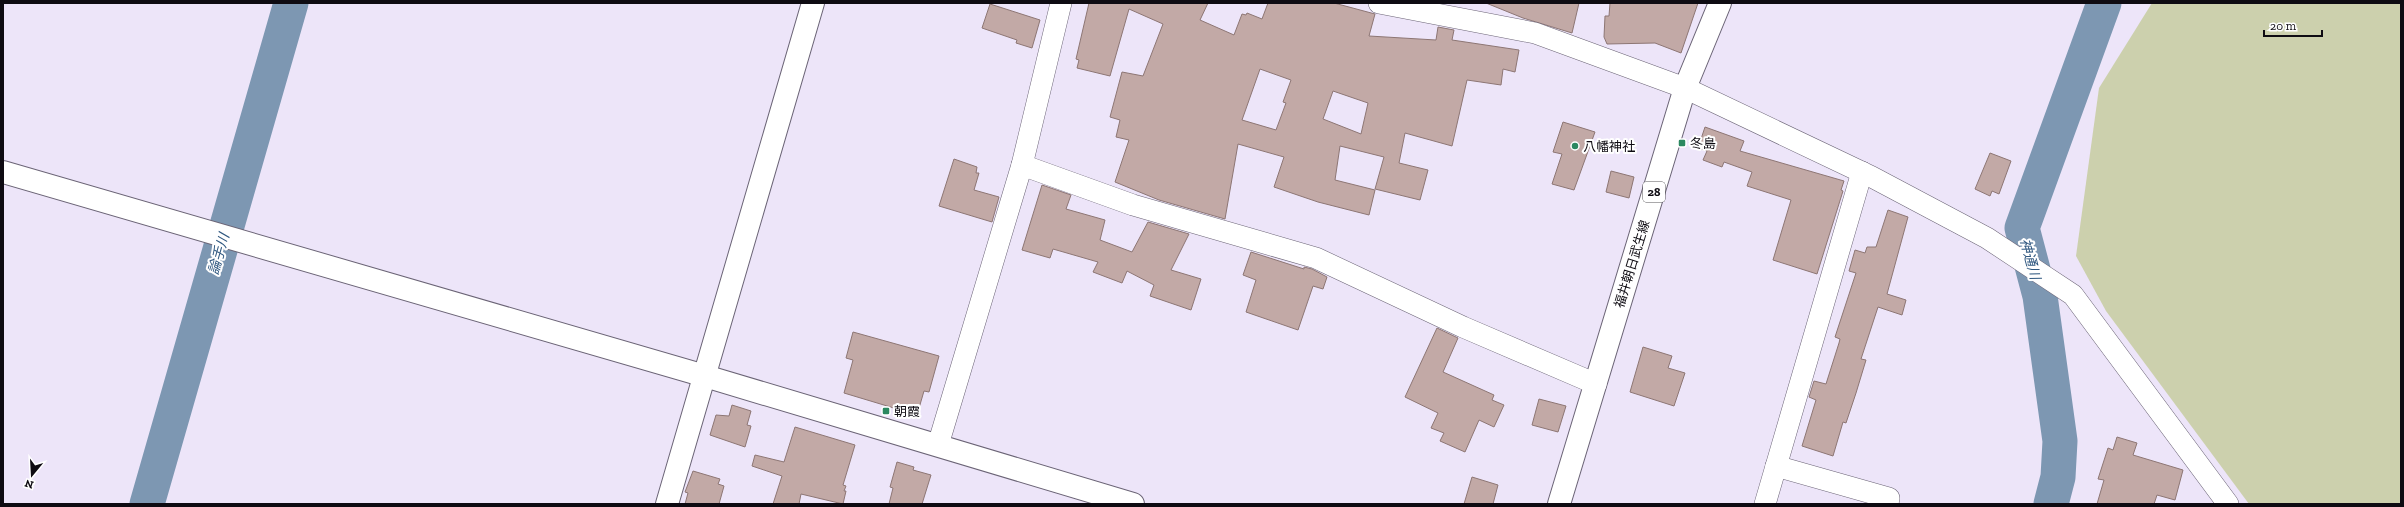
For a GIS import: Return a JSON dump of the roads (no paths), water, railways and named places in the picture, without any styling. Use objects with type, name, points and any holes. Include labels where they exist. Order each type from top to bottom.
[{"type":"street","points":[[667,504],[813,3]]},
{"type":"street","points":[[938,445],[1022,165],[1061,3]]},
{"type":"street","points":[[1379,3],[1535,33],[1685,88],[1862,172],[1987,238],[2073,295],[2228,504]]},
{"type":"street","name":"福井朝日武生線","points":[[1559,504],[1685,88],[1720,3]]},
{"type":"street","points":[[1022,165],[1133,205],[1316,258],[1463,327],[1596,384]]},
{"type":"street","points":[[3,172],[705,376],[1133,504]]},
{"type":"street","points":[[1765,504],[1862,172]]},
{"type":"street","points":[[1776,466],[1889,498],[1888,504]]},
{"type":"waterway","name":"論手川","points":[[147,504],[291,3]]},
{"type":"waterway","name":"神通川","points":[[2051,504],[2058,477],[2060,441],[2040,296],[2022,228],[2104,3]]},
{"type":"place","name":"冬島","points":[[1682,143]]},
{"type":"place","name":"八幡神社","points":[[1575,146]]},
{"type":"place","name":"朝霞","points":[[886,411]]}]
